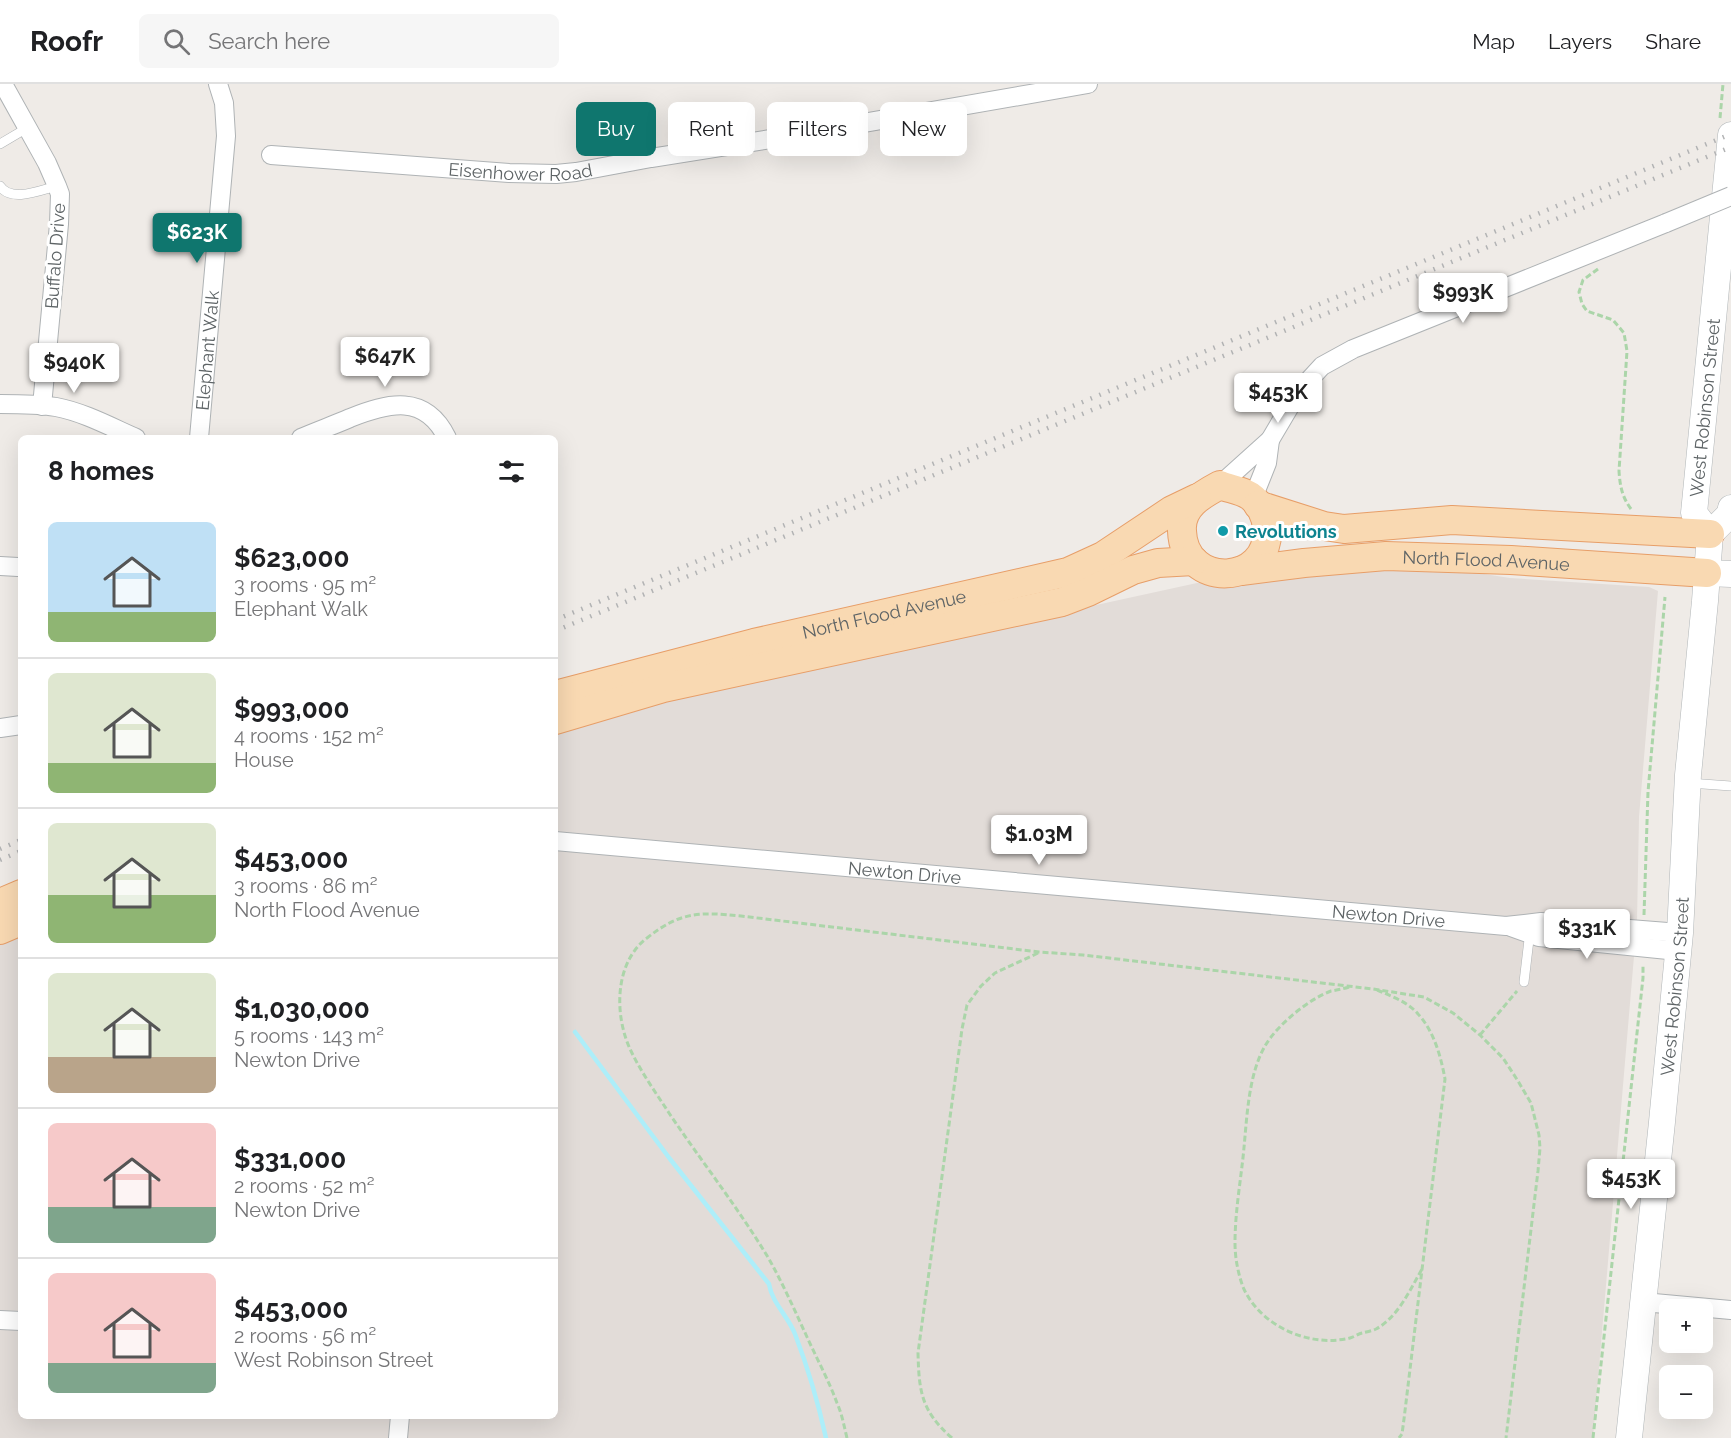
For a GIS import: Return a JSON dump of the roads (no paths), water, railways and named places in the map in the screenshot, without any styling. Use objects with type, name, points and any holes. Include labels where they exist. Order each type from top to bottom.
[{"type":"main road","name":"West Robinson Street","points":[[1720,535],[1694,513],[1731,135]]},
{"type":"main road","name":"North Flood Avenue","points":[[558,694],[754,643],[1068,572],[1103,556],[1172,510],[1208,491]]},
{"type":"main road","points":[[1208,491],[1241,491],[1256,502],[1266,522],[1267,537],[1263,551],[1254,563],[1241,571],[1227,574],[1212,573],[1199,566],[1188,555],[1182,541],[1181,528],[1184,514],[1192,503],[1208,491]]},
{"type":"main road","name":"North Flood Avenue","points":[[1256,502],[1324,526],[1344,529],[1452,520],[1720,535]]},
{"type":"main road","name":"West Robinson Street","points":[[1629,1438],[1679,942],[1688,783],[1719,574],[1720,535],[1731,508]]},
{"type":"main road","name":"North Flood Avenue","points":[[1241,571],[1386,556],[1511,560],[1719,574]]},
{"type":"main road","name":"North Flood Avenue","points":[[558,719],[663,688],[1062,602],[1133,570],[1158,563],[1194,561]]},
{"type":"main road","points":[[0,903],[18,895]]},
{"type":"main road","points":[[0,930],[18,922]]},
{"type":"street","name":"Buffalo Drive","points":[[3,84],[47,163],[60,194],[42,406]]},
{"type":"street","name":"Elephant Walk","points":[[199,435],[226,136],[224,103],[218,84]]},
{"type":"street","name":"Eisenhower Road","points":[[271,155],[509,173],[556,174],[789,136],[1042,88],[1088,84]]},
{"type":"street","points":[[1208,491],[1270,440],[1299,392],[1322,366],[1353,349],[1731,196]]},
{"type":"street","points":[[0,404],[58,408],[129,435]]},
{"type":"street","points":[[308,435],[366,412],[397,405],[421,409],[438,422],[445,435]]},
{"type":"street","points":[[1256,502],[1267,463],[1270,440]]},
{"type":"street","points":[[0,728],[18,725]]},
{"type":"street","name":"Newton Drive","points":[[559,841],[1530,929],[1541,922],[1643,939],[1679,942]]},
{"type":"street","points":[[1643,1302],[1731,1310]]},
{"type":"street","points":[[0,1320],[18,1321]]},
{"type":"street","points":[[399,1438],[400,1419]]},
{"type":"lane","points":[[0,144],[27,128]]},
{"type":"lane","points":[[0,186],[3,191],[13,195],[57,186]]},
{"type":"lane","points":[[1688,783],[1731,786]]},
{"type":"lane","points":[[1524,982],[1530,929]]},
{"type":"waterway","points":[[575,1032],[670,1159],[769,1284],[773,1297],[792,1327],[800,1347],[826,1438]]},
{"type":"railway","points":[[558,619],[1731,134]]},
{"type":"railway","points":[[558,630],[1731,147]]},
{"type":"railway","points":[[0,849],[18,841]]},
{"type":"railway","points":[[0,860],[18,852]]},
{"type":"place","name":"Revolutions","points":[[1223,531]]}]
